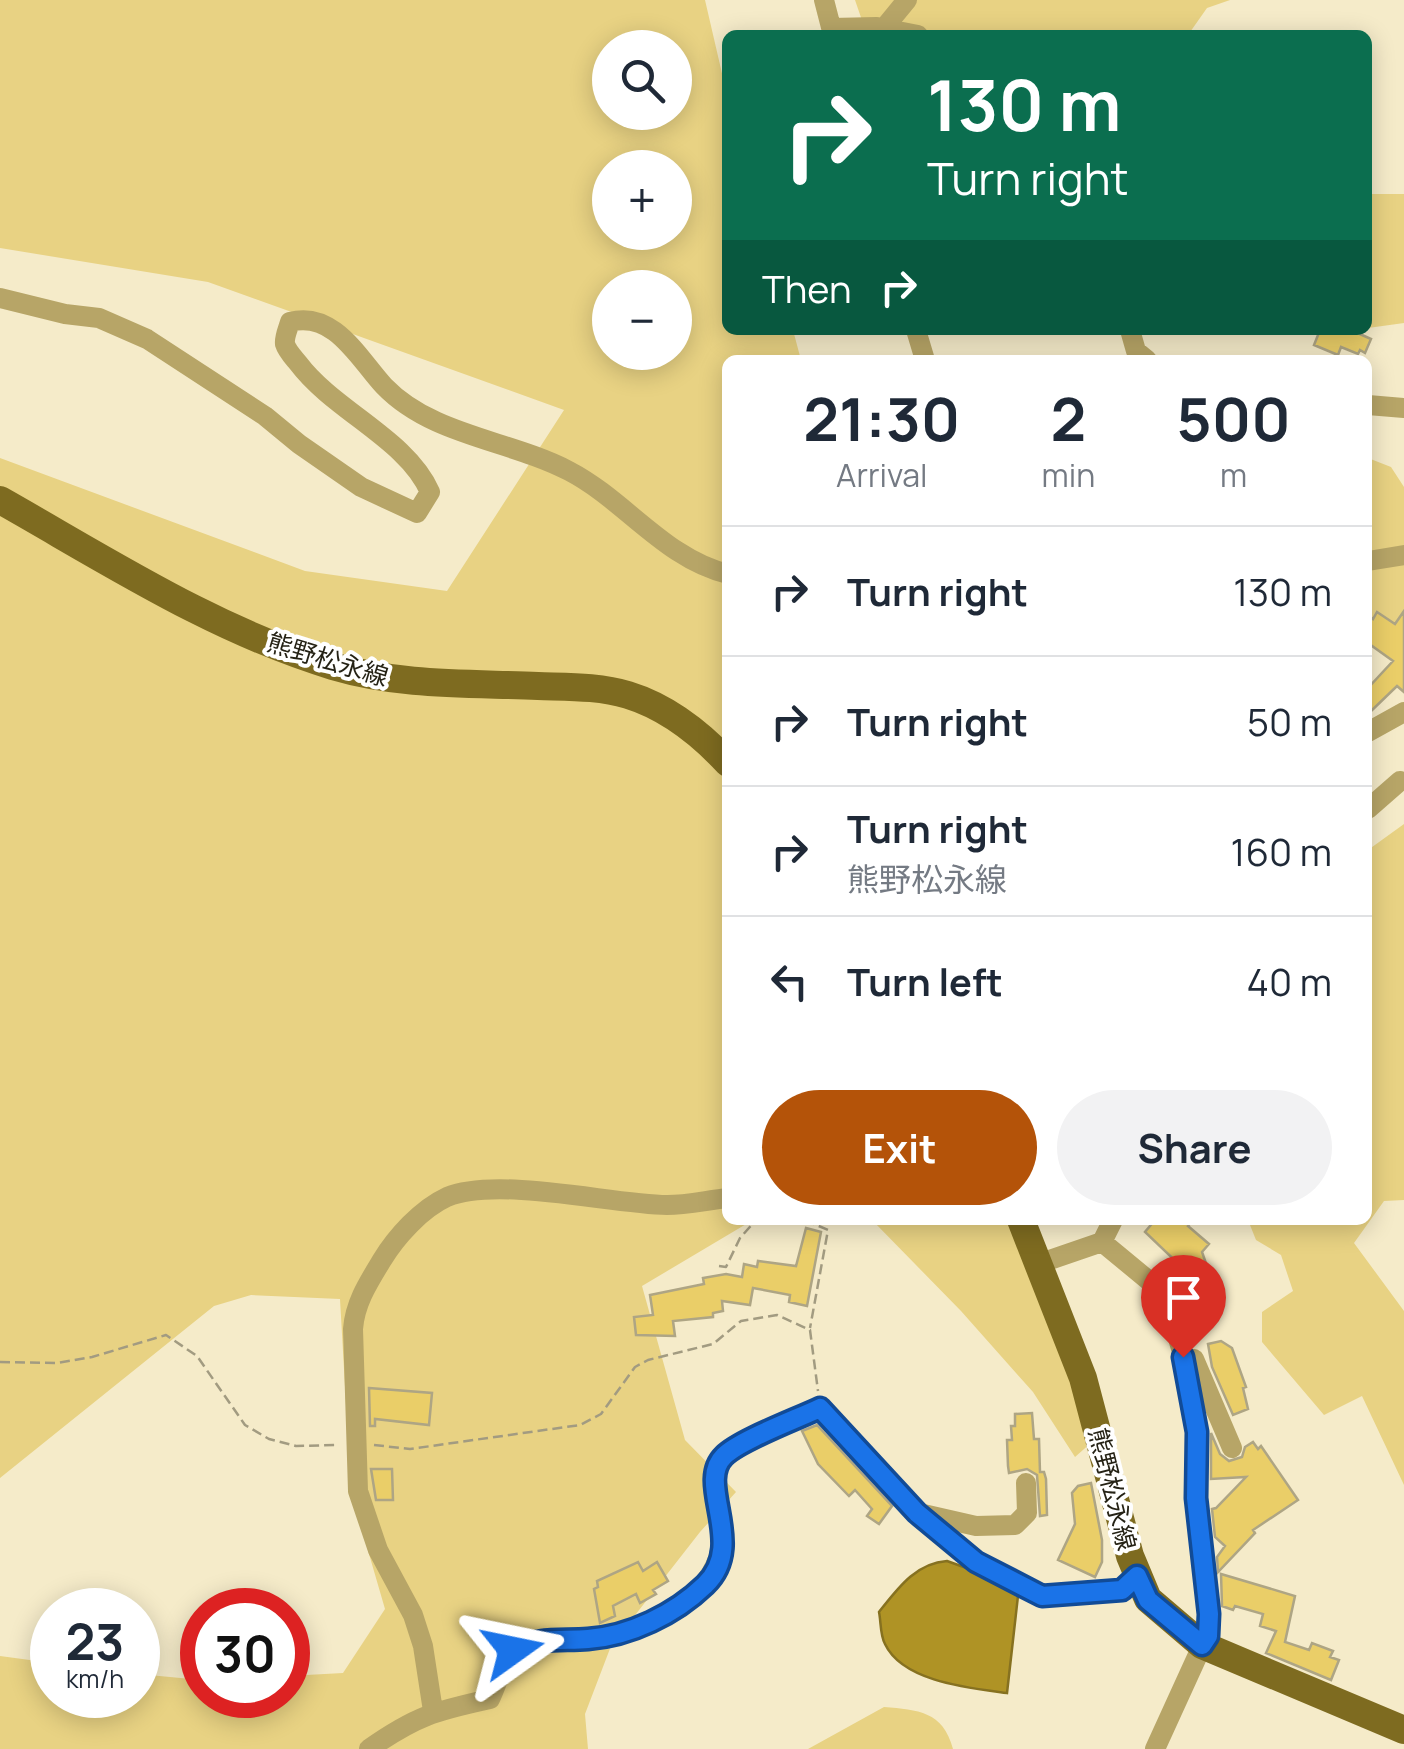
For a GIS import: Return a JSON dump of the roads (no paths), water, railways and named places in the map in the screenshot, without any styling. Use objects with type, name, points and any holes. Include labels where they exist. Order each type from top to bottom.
[{"type":"main road","name":"熊野松永線","points":[[0,500],[203,614],[282,649],[396,680],[594,688],[630,696],[671,715],[722,757]]},
{"type":"main road","name":"熊野松永線","points":[[1022,1225],[1083,1378],[1137,1576],[1148,1600],[1202,1645],[1404,1730]]},
{"type":"street","points":[[824,0],[832,30]]},
{"type":"street","points":[[884,28],[906,0]]},
{"type":"street","points":[[858,30],[894,30]]},
{"type":"street","points":[[0,298],[99,318],[147,339],[265,416],[361,487],[417,513],[430,492],[423,475],[336,404],[286,347],[290,322],[306,318],[324,324],[359,352],[385,387],[416,410],[457,431],[516,448],[569,471],[609,494],[675,551],[722,571]]},
{"type":"street","points":[[1372,405],[1404,408]]},
{"type":"street","points":[[1372,561],[1404,556]]},
{"type":"street","points":[[1372,730],[1404,712]]},
{"type":"street","points":[[1372,806],[1400,781]]},
{"type":"street","points":[[434,1711],[414,1615],[378,1550],[358,1492],[354,1310],[390,1248],[416,1219],[447,1197],[524,1190],[669,1205],[722,1199]]},
{"type":"street","points":[[1038,1264],[1102,1242],[1111,1225]]},
{"type":"street","points":[[1102,1242],[1165,1294],[1189,1376],[1197,1432],[1196,1498],[1208,1636],[1156,1749]]},
{"type":"street","points":[[1177,1338],[1189,1348],[1232,1448]]},
{"type":"street","points":[[370,1749],[408,1722],[434,1711],[490,1699],[513,1650],[531,1640],[606,1636],[678,1608],[709,1581],[723,1548],[715,1467],[726,1453],[820,1408],[917,1513],[976,1562],[1042,1596],[1122,1590],[1137,1576]]},
{"type":"street","points":[[917,1513],[976,1526],[1016,1525],[1027,1513],[1026,1483]]}]
